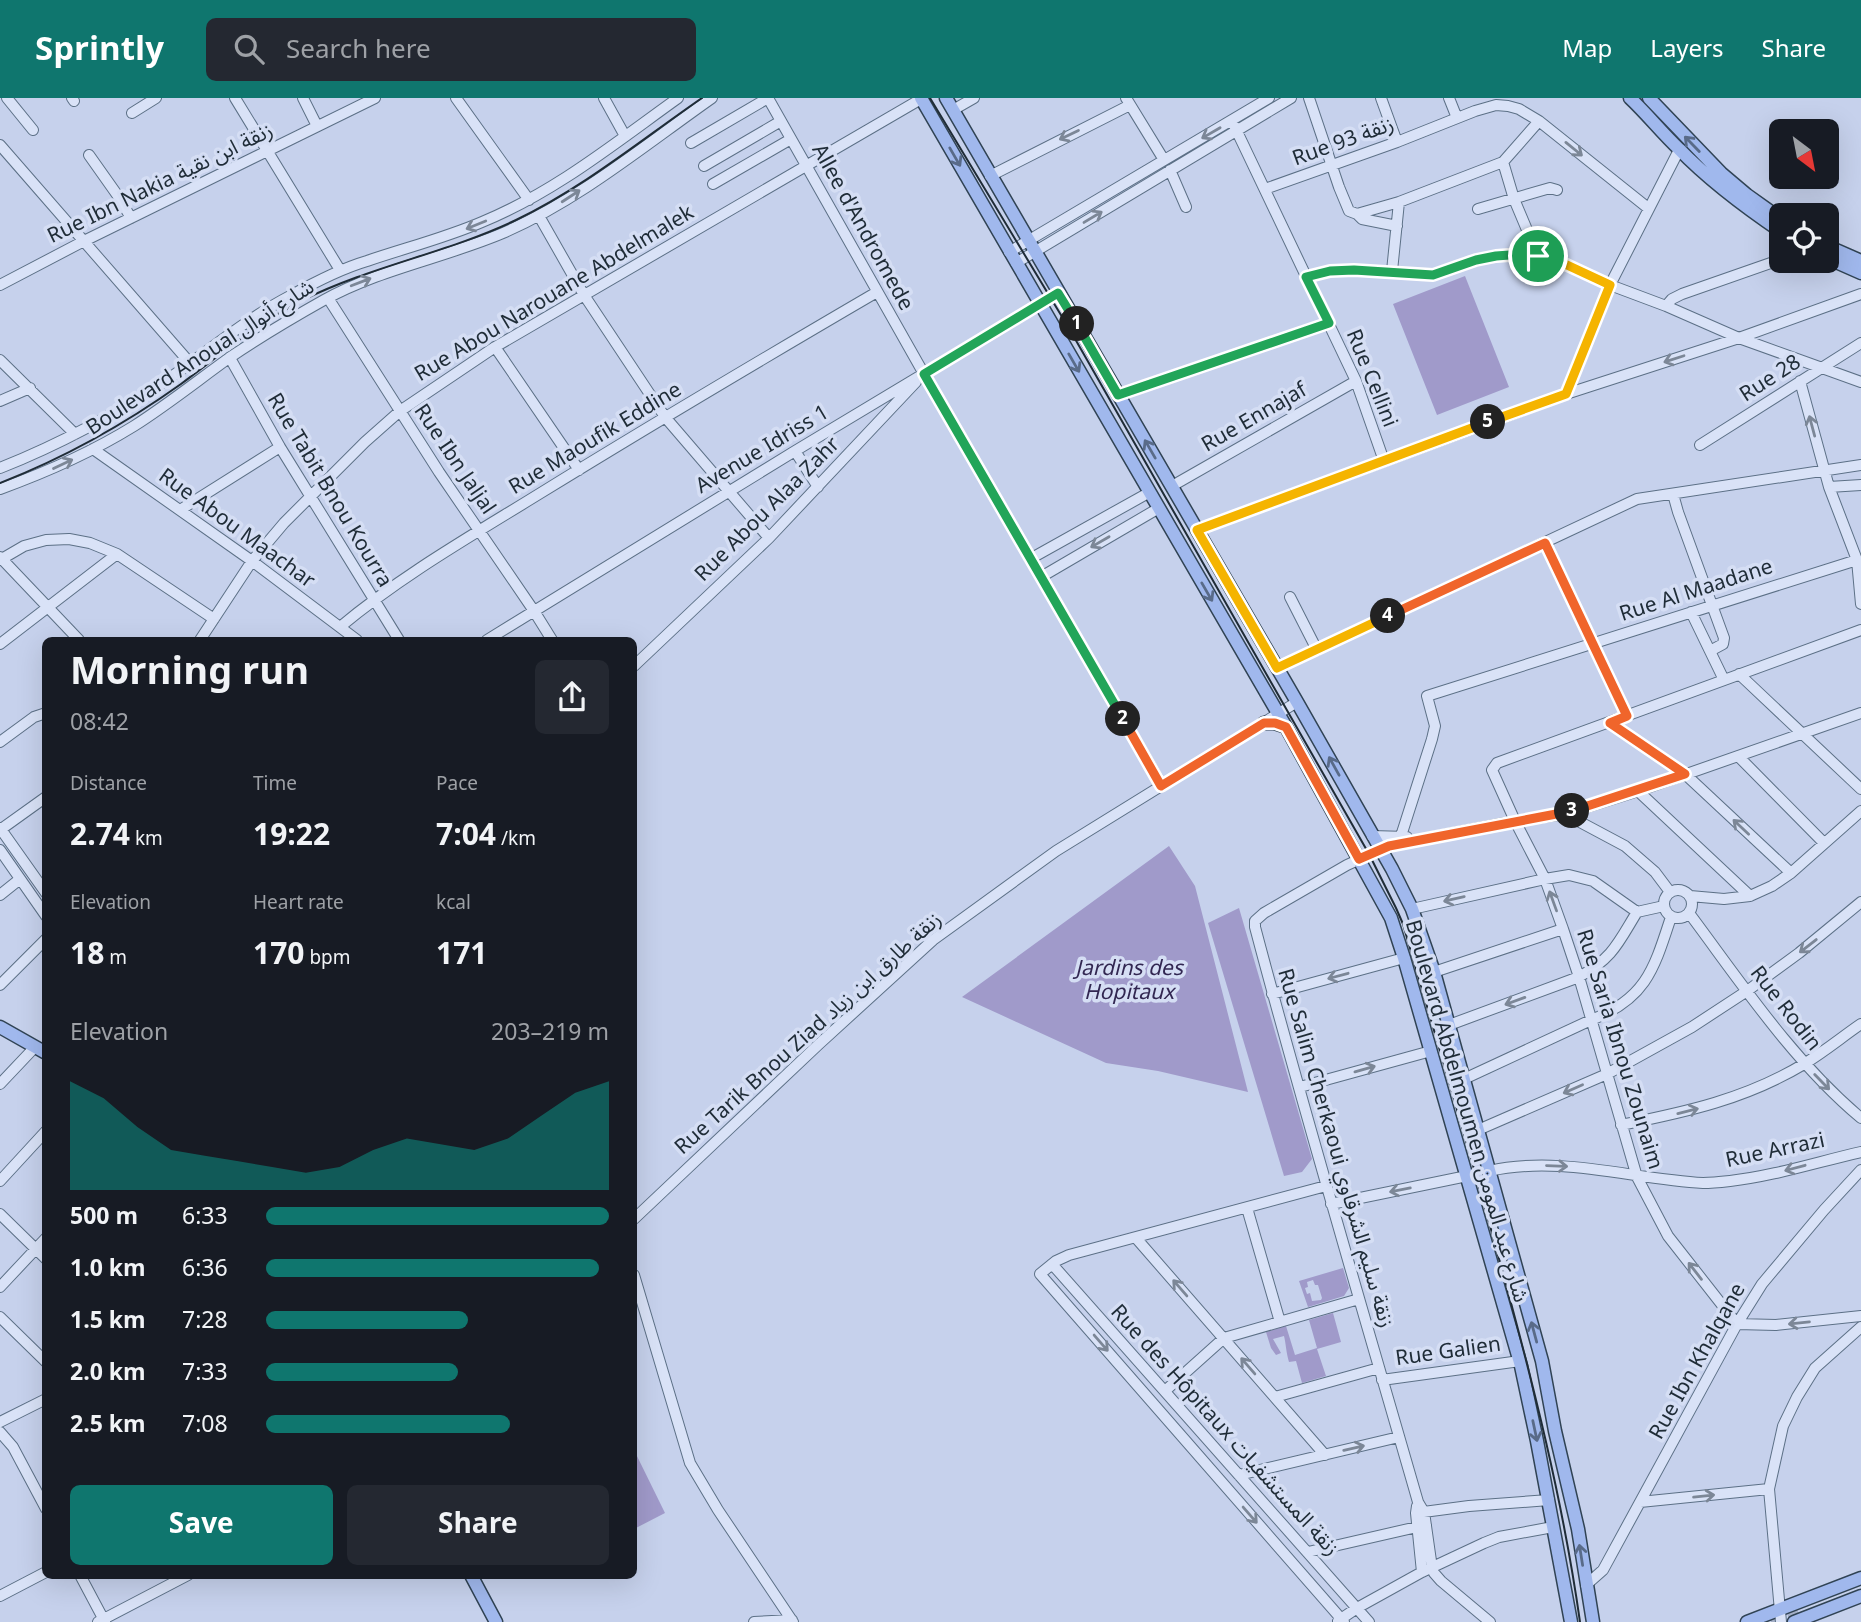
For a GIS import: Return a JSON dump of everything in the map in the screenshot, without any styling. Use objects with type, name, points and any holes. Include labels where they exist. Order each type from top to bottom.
[{"type":"main road","name":"Boulevard Abdelmoumen شارع عبد المومن","points":[[921,98],[1286,727],[1391,918],[1520,1361],[1571,1622]]},
{"type":"main road","name":"Boulevard Abdelmoumen شارع عبد المومن","points":[[946,98],[1297,702],[1412,909],[1434,972],[1542,1361],[1578,1530],[1593,1622]]},
{"type":"main road","points":[[1630,98],[1679,150],[1731,196],[1769,223]]},
{"type":"main road","points":[[1649,98],[1721,173],[1769,210]]},
{"type":"main road","points":[[1839,251],[1861,261]]},
{"type":"main road","points":[[1839,263],[1861,273]]},
{"type":"main road","points":[[1264,723],[1286,727]]},
{"type":"main road","points":[[0,1027],[40,1050]]},
{"type":"main road","points":[[1747,1622],[1781,1616],[1861,1578]]},
{"type":"main road","points":[[473,1579],[496,1622]]},
{"type":"main road","points":[[1796,1617],[1861,1587]]},
{"type":"main road","points":[[1796,1617],[1861,1597]]},
{"type":"street","points":[[7,98],[33,130]]},
{"type":"street","points":[[132,113],[156,98]]},
{"type":"street","points":[[235,98],[340,271]]},
{"type":"street","points":[[303,98],[317,126]]},
{"type":"street","name":"Rue Ibn Nakia زنقة ابن نقية","points":[[2,280],[375,98]]},
{"type":"street","points":[[456,98],[529,200]]},
{"type":"street","points":[[604,98],[625,136]]},
{"type":"street","name":"Boulevard Anoual شارع أنوال","points":[[0,468],[75,434],[163,382],[286,298],[340,271],[462,230],[529,200],[567,178],[678,98]]},
{"type":"street","name":"Boulevard Anoual شارع أنوال","points":[[0,489],[33,477],[133,427],[279,325],[328,298],[392,271],[467,247],[539,216],[570,198],[712,98]]},
{"type":"street","points":[[691,143],[768,98]]},
{"type":"street","name":"Allee d'Andromede","points":[[768,98],[1161,786]]},
{"type":"street","name":"Rue Abou Narouane Abdelmalek","points":[[202,637],[252,561],[310,496],[400,411],[495,347],[921,98]]},
{"type":"street","points":[[953,110],[974,98]]},
{"type":"street","points":[[1013,258],[1035,252],[1170,170],[1269,98]]},
{"type":"street","points":[[1013,258],[1028,240],[1164,160],[1291,98]]},
{"type":"street","points":[[1309,98],[1347,208],[1363,219],[1396,226]]},
{"type":"street","points":[[1381,98],[1397,142]]},
{"type":"street","points":[[1449,98],[1457,118]]},
{"type":"street","points":[[990,176],[1128,101],[1164,160]]},
{"type":"street","name":"Rue 93 زنقة","points":[[1265,189],[1333,166],[1497,102],[1519,109],[1539,121],[1648,208]]},
{"type":"street","points":[[704,166],[781,121]]},
{"type":"street","points":[[1357,214],[1399,202],[1503,162],[1539,121]]},
{"type":"street","name":"Rue Cellini","points":[[1234,126],[1356,381],[1384,461]]},
{"type":"street","points":[[713,184],[791,139]]},
{"type":"street","points":[[0,145],[190,363]]},
{"type":"street","points":[[1566,394],[1610,285],[1679,150]]},
{"type":"street","points":[[89,155],[131,218]]},
{"type":"street","points":[[1503,162],[1514,199],[1538,256]]},
{"type":"street","points":[[1170,170],[1186,207]]},
{"type":"street","points":[[1478,209],[1550,188],[1556,190]]},
{"type":"street","points":[[1392,271],[1399,202]]},
{"type":"street","points":[[539,216],[584,295],[665,417],[769,538]]},
{"type":"street","points":[[1306,277],[1330,271],[1392,271],[1433,275],[1496,256],[1538,256],[1567,265],[1739,338],[1861,382]]},
{"type":"street","points":[[1666,306],[1682,294],[1769,264]]},
{"type":"street","name":"Rue Maoufik Eddine","points":[[340,627],[373,599],[480,531],[665,417],[877,292]]},
{"type":"street","name":"Avenue Idriss 1","points":[[492,637],[1058,293]]},
{"type":"street","points":[[1197,530],[1566,394],[1739,338],[1861,294]]},
{"type":"street","name":"Rue Ibn Jaljal","points":[[328,298],[550,637]]},
{"type":"street","points":[[1118,395],[1329,323]]},
{"type":"street","name":"Rue 28","points":[[1700,445],[1861,343]]},
{"type":"street","points":[[495,347],[579,470]]},
{"type":"street","name":"Rue Tabit Bnou Kourra","points":[[230,358],[280,447],[397,637]]},
{"type":"street","points":[[0,360],[75,434]]},
{"type":"street","name":"Rue Abou Alaa Zahr","points":[[637,663],[769,538],[924,374]]},
{"type":"street","name":"Rue Ennajaf","points":[[1172,486],[1356,381]]},
{"type":"street","points":[[1800,382],[1829,487],[1857,560],[1861,604]]},
{"type":"street","points":[[0,401],[30,388]]},
{"type":"street","points":[[180,510],[280,447]]},
{"type":"street","name":"Rue Abou Maachar","points":[[93,449],[252,561],[353,637]]},
{"type":"street","points":[[795,451],[818,487]]},
{"type":"street","points":[[1277,668],[1637,499],[1861,465]]},
{"type":"street","points":[[1829,487],[1861,485]]},
{"type":"street","points":[[1031,559],[1150,492]]},
{"type":"street","points":[[1673,494],[1725,641],[1710,651]]},
{"type":"street","points":[[1041,577],[1159,508]]},
{"type":"street","points":[[76,637],[1,559],[24,546],[46,540],[69,539],[90,543],[117,554],[214,619]]},
{"type":"street","points":[[1545,543],[1627,716]]},
{"type":"street","points":[[1857,560],[1861,549]]},
{"type":"street","points":[[0,644],[117,554]]},
{"type":"street","name":"Rue Al Maadane","points":[[1401,836],[1435,726],[1427,696],[1857,560]]},
{"type":"street","points":[[1290,597],[1317,650]]},
{"type":"street","points":[[1691,612],[1724,680]]},
{"type":"street","points":[[1610,723],[1861,630]]},
{"type":"street","points":[[1739,674],[1861,789]]},
{"type":"street","name":"Rue Tarik Bnou Ziad زنقة طارق ابن زياد","points":[[637,1216],[933,940],[1056,851],[1297,702]]},
{"type":"street","points":[[1359,859],[1389,846],[1565,814],[1861,713]]},
{"type":"street","points":[[0,742],[34,717],[42,714]]},
{"type":"street","points":[[1610,723],[1685,774],[1791,873]]},
{"type":"street","name":"Rue Saria Ibnou Zounaim","points":[[1610,723],[1497,763],[1492,770],[1545,878],[1579,977],[1637,1177],[1668,1236],[1737,1324]]},
{"type":"street","points":[[1738,756],[1824,842]]},
{"type":"street","points":[[1638,791],[1750,896]]},
{"type":"street","points":[[42,800],[0,829],[42,887]]},
{"type":"street","points":[[1690,897],[1692,904],[1689,913],[1679,919],[1666,912],[1666,897],[1671,892],[1681,891],[1690,897],[1724,899],[1750,896],[1772,886],[1791,873],[1861,811]]},
{"type":"street","points":[[1565,814],[1625,846],[1655,872],[1671,892]]},
{"type":"street","points":[[1373,836],[1422,839]]},
{"type":"street","points":[[0,850],[42,910]]},
{"type":"street","name":"Rue Salim Cherkaoui زنقة سليم الشرقاوي","points":[[1359,859],[1264,914],[1255,921],[1255,928],[1419,1509],[1427,1570]]},
{"type":"street","points":[[1412,909],[1545,878],[1569,875],[1593,881],[1637,912]]},
{"type":"street","points":[[0,895],[20,879]]},
{"type":"street","points":[[1478,1130],[1607,1074],[1692,1027],[1747,991],[1861,902]]},
{"type":"street","points":[[1449,1025],[1579,977],[1605,960],[1637,912],[1664,906]]},
{"type":"street","name":"Rue Rodin","points":[[1689,913],[1804,1063],[1861,1118]]},
{"type":"street","points":[[1464,1079],[1609,1013],[1629,1001],[1647,979],[1660,955],[1671,917]]},
{"type":"street","points":[[1434,972],[1563,929]]},
{"type":"street","points":[[0,985],[42,943]]},
{"type":"street","points":[[1272,994],[1404,958]]},
{"type":"street","points":[[1621,1125],[1683,1113],[1727,1100],[1804,1063],[1861,1024]]},
{"type":"street","points":[[0,1084],[40,1050]]},
{"type":"street","points":[[1300,1087],[1431,1051]]},
{"type":"street","points":[[0,1181],[42,1135]]},
{"type":"street","name":"Rue Arrazi","points":[[1489,1171],[1504,1167],[1584,1167],[1637,1177],[1706,1183],[1751,1178],[1861,1152]]},
{"type":"street","name":"Rue Ibn Khalqane","points":[[1586,1585],[1603,1570],[1737,1324],[1762,1284],[1861,1170]]},
{"type":"street","points":[[1331,1204],[1467,1176]]},
{"type":"street","points":[[1052,1264],[1069,1255],[1326,1186]]},
{"type":"street","points":[[1247,1208],[1280,1322]]},
{"type":"street","points":[[0,1214],[42,1255]]},
{"type":"street","points":[[1136,1238],[1325,1455]]},
{"type":"street","points":[[0,1287],[42,1242]]},
{"type":"street","name":"Rue des Hôpitaux زنقة المستشفيات","points":[[1340,1621],[1040,1274],[1052,1264],[1369,1622]]},
{"type":"street","points":[[637,1285],[690,1463],[792,1621]]},
{"type":"street","points":[[1166,1390],[1224,1338],[1359,1299]]},
{"type":"street","points":[[1072,1310],[1084,1300]]},
{"type":"street","points":[[1737,1324],[1776,1325],[1861,1316]]},
{"type":"street","points":[[0,1317],[42,1358]]},
{"type":"street","points":[[1781,1616],[1769,1489],[1783,1426],[1815,1368],[1861,1328]]},
{"type":"street","name":"Rue Galien","points":[[1382,1380],[1520,1361]]},
{"type":"street","points":[[1275,1397],[1379,1368]]},
{"type":"street","points":[[0,1422],[42,1401]]},
{"type":"street","points":[[0,1432],[13,1447],[42,1501]]},
{"type":"street","points":[[1239,1475],[1399,1437]]},
{"type":"street","points":[[35,1488],[42,1485]]},
{"type":"street","points":[[1640,1502],[1769,1489]]},
{"type":"street","points":[[1419,1509],[1549,1500]]},
{"type":"street","points":[[1308,1552],[1422,1526]]},
{"type":"street","points":[[1340,1621],[1357,1608],[1427,1570],[1499,1537],[1553,1527]]},
{"type":"street","points":[[1427,1570],[1477,1617],[1490,1622]]},
{"type":"street","points":[[0,1596],[42,1574]]},
{"type":"street","points":[[82,1579],[102,1621],[181,1579]]},
{"type":"street","points":[[754,1622],[792,1621]]},
{"type":"green space","points":[[1465,276],[1509,387],[1437,415],[1393,304]]},
{"type":"green space","name":"Jardins des Hopitaux","points":[[1169,846],[1195,886],[1248,1092],[1158,1071],[1106,1063],[962,997]]},
{"type":"green space","points":[[1239,908],[1312,1159],[1302,1172],[1284,1176],[1208,923]]},
{"type":"green space","points":[[1343,1268],[1349,1288],[1344,1296],[1308,1307],[1299,1281]],"holes":[[[1313,1280],[1315,1285],[1318,1285],[1322,1298],[1312,1301],[1305,1288],[1308,1287],[1307,1282]]]},
{"type":"green space","points":[[1333,1313],[1341,1342],[1317,1349],[1326,1376],[1302,1383],[1296,1361],[1289,1362],[1284,1336],[1273,1339],[1281,1353],[1276,1355],[1266,1332],[1286,1326],[1295,1355],[1317,1348],[1309,1320]]},
{"type":"green space","points":[[637,1456],[665,1513],[637,1527]]},
{"type":"tunnel","points":[[1771,1622],[1798,1612]]},
{"type":"tram line","points":[[0,483],[71,451],[138,413],[255,329],[303,300],[355,278],[490,232],[541,207],[588,178],[702,98]]},
{"type":"tram line","points":[[930,98],[1070,330],[1369,854],[1403,924],[1524,1354],[1556,1487],[1580,1622]]},
{"type":"route","points":[[1496,256],[1538,256],[1567,265],[1610,285],[1566,394],[1197,530],[1277,668],[1545,543],[1627,716],[1610,723],[1685,774],[1565,814],[1389,846],[1359,859],[1286,727],[1271,722],[1264,723],[1161,786],[924,374],[1058,293],[1118,395],[1329,323],[1306,277],[1330,271],[1354,270],[1433,275],[1496,256]]}]
